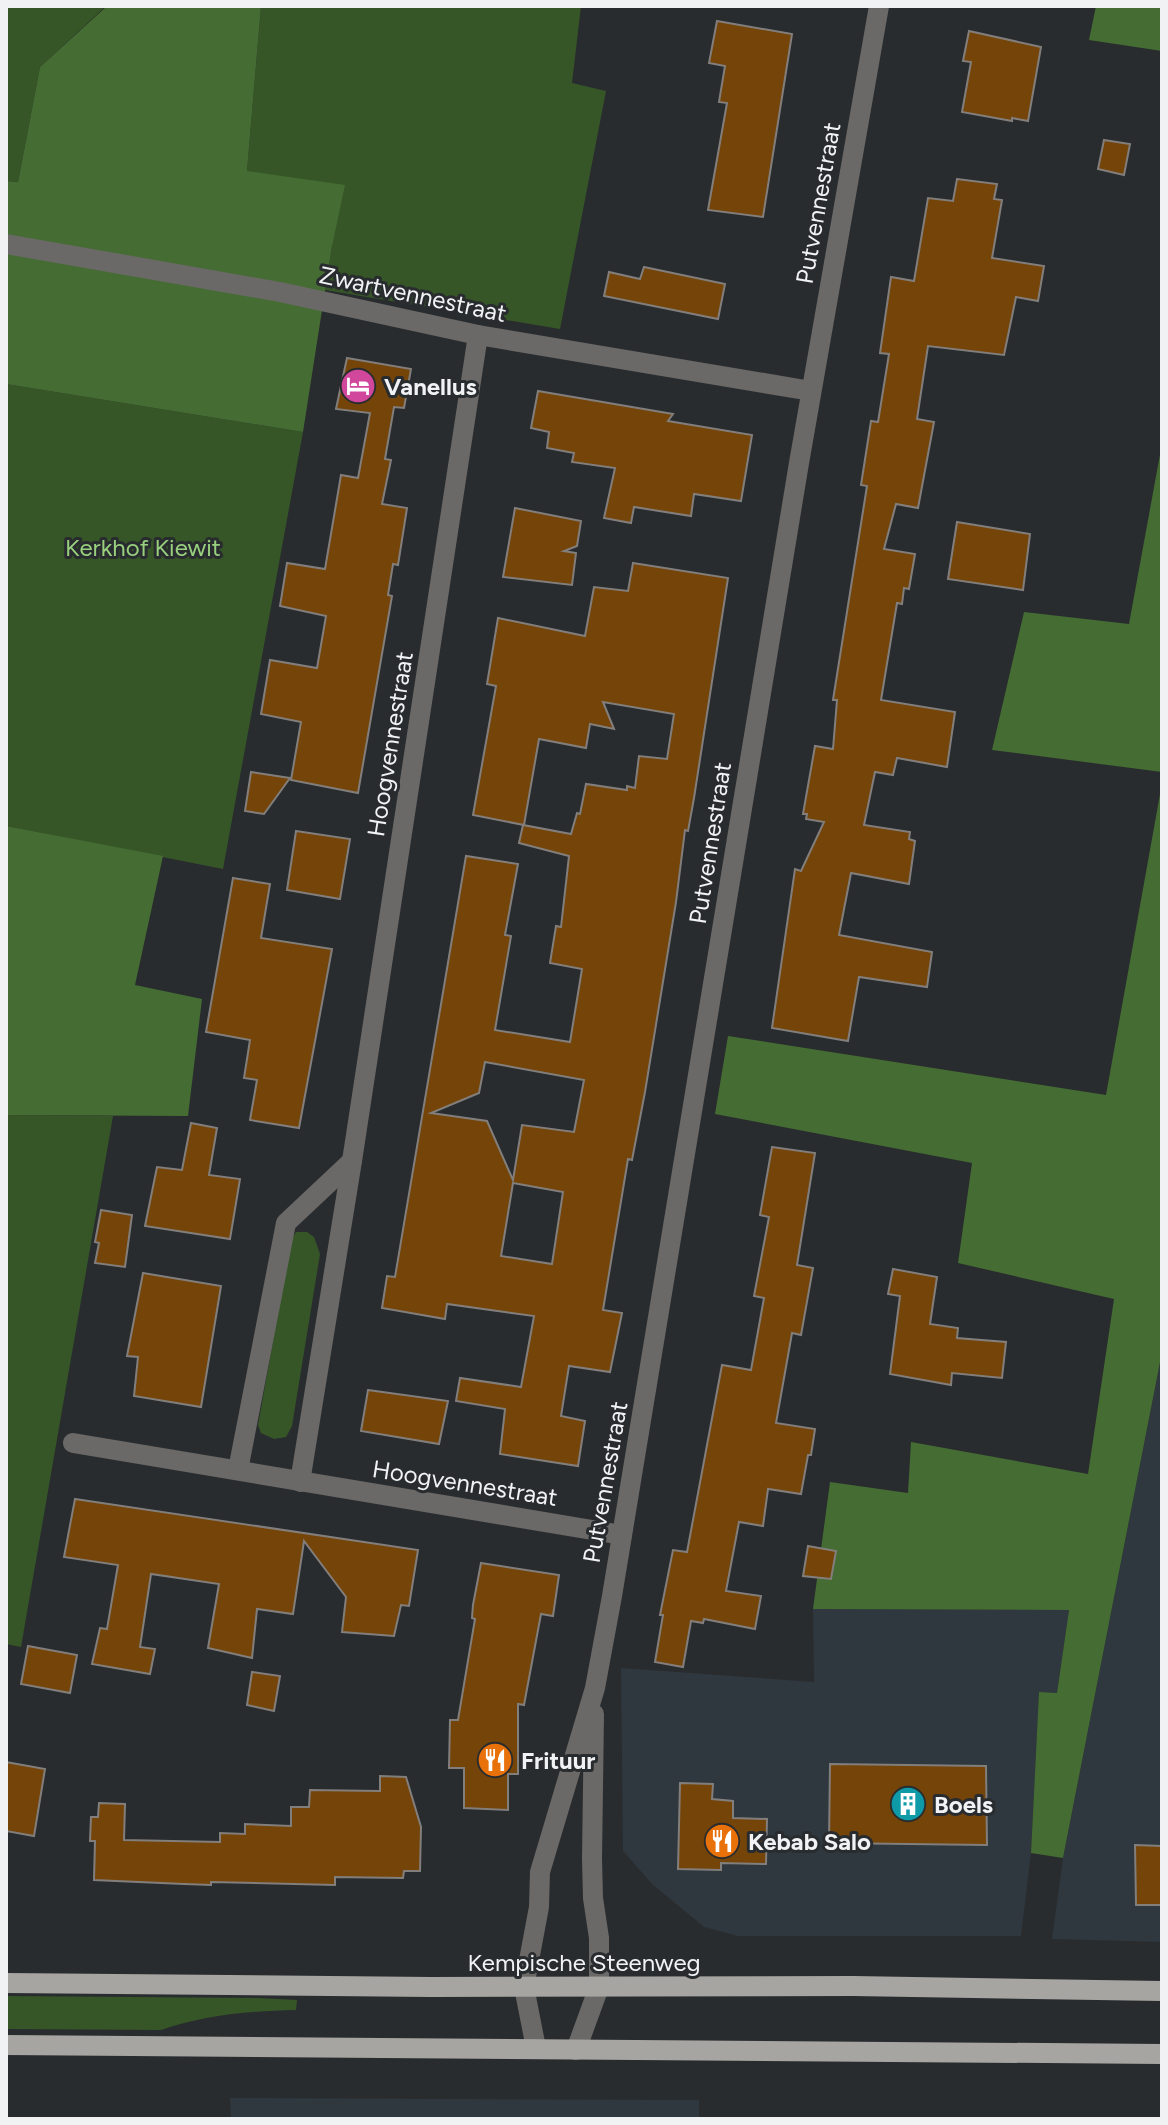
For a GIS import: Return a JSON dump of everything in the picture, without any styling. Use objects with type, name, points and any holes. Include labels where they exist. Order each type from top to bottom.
[{"type":"main road","name":"Kempische Steenweg","points":[[6,1983],[853,1986],[1162,1991]]},
{"type":"main road","points":[[6,2045],[1162,2054]]},
{"type":"street","name":"Putvennestraat","points":[[536,2048],[524,1987],[539,1907],[540,1872],[595,1688],[811,391],[879,6]]},
{"type":"street","name":"Zwartvennestraat","points":[[6,244],[280,292],[478,335],[811,391]]},
{"type":"street","name":"Hoogvennestraat","points":[[300,1482],[478,335]]},
{"type":"street","points":[[238,1470],[286,1223],[352,1161]]},
{"type":"street","name":"Hoogvennestraat","points":[[73,1443],[622,1535]]},
{"type":"street","name":"Putvennestraat","points":[[576,2050],[599,1987],[599,1938],[593,1898],[592,1859],[595,1688]]},
{"type":"shaded area","points":[[1162,1352],[1162,1942],[1052,1939],[1063,1858]]},
{"type":"shaded area","points":[[813,1609],[1069,1610],[1057,1693],[1039,1692],[1031,1853],[1021,1936],[738,1936],[704,1927],[652,1884],[623,1851],[621,1668],[814,1682]]},
{"type":"shaded area","points":[[230,2098],[699,2100],[699,2119],[231,2119]]},
{"type":"green space","points":[[6,6],[106,6],[40,67],[18,182],[6,181]]},
{"type":"green space","points":[[107,6],[261,6],[247,171],[345,185],[332,246],[303,432],[6,384],[6,181],[18,182],[40,67]]},
{"type":"green space","points":[[261,6],[581,6],[572,83],[606,91],[560,329],[325,290],[332,246],[247,171]]},
{"type":"green space","points":[[1096,6],[1162,6],[1162,51],[1089,40]]},
{"type":"green space","name":"Kerkhof Kiewit","points":[[6,384],[303,432],[223,869],[6,826]]},
{"type":"green space","points":[[1161,449],[1162,772],[992,750],[1024,612],[1129,624]]},
{"type":"green space","points":[[1162,783],[1162,1352],[1063,1858],[1031,1853],[1039,1692],[1057,1693],[1069,1610],[813,1609],[830,1482],[908,1493],[911,1442],[1088,1474],[1114,1299],[958,1263],[972,1163],[715,1114],[728,1036],[1106,1095]]},
{"type":"green space","points":[[6,826],[163,856],[135,985],[202,999],[188,1116],[6,1115]]},
{"type":"green space","points":[[6,1115],[113,1116],[21,1647],[6,1644]]},
{"type":"green space","points":[[296,1232],[307,1232],[314,1237],[320,1254],[292,1426],[286,1437],[274,1439],[261,1433],[258,1425],[291,1241]]},
{"type":"green space","points":[[6,1996],[297,2000],[296,2010],[228,2015],[161,2030],[6,2029]]},
{"type":"building","points":[[717,21],[792,34],[763,217],[708,210],[727,103],[719,102],[725,66],[709,63]]},
{"type":"building","points":[[969,31],[1041,47],[1028,121],[962,112],[971,62],[963,61]]},
{"type":"building","points":[[1104,140],[1130,144],[1124,175],[1098,169]]},
{"type":"building","points":[[957,179],[997,184],[994,199],[1002,200],[992,258],[1044,266],[1038,301],[1016,297],[1004,355],[928,346],[917,419],[934,422],[918,508],[896,504],[884,549],[915,554],[909,589],[904,588],[902,604],[897,603],[881,700],[955,712],[947,767],[897,758],[893,775],[875,772],[864,825],[910,832],[909,839],[915,841],[909,884],[851,873],[839,935],[932,952],[927,987],[859,977],[848,1041],[772,1028],[795,869],[801,871],[824,822],[806,819],[807,814],[803,814],[815,746],[833,749],[837,700],[833,700],[867,486],[861,485],[871,421],[878,422],[889,354],[880,353],[891,277],[914,281],[928,198],[953,201]]},
{"type":"building","points":[[644,267],[725,284],[718,319],[604,296],[609,272],[640,279]]},
{"type":"building","points":[[347,358],[411,369],[404,408],[394,407],[385,459],[391,460],[382,504],[407,508],[398,565],[393,564],[388,595],[392,596],[358,793],[291,780],[301,722],[261,714],[270,660],[317,668],[326,616],[280,606],[287,563],[325,569],[341,475],[358,478],[370,413],[336,409]]},
{"type":"building","points":[[538,391],[673,414],[668,421],[752,435],[741,501],[694,494],[691,516],[634,507],[631,523],[604,518],[615,468],[572,462],[574,453],[547,448],[549,432],[531,428]]},
{"type":"building","points":[[515,508],[581,521],[577,546],[564,551],[576,553],[572,585],[503,577]]},
{"type":"building","points":[[957,522],[1030,534],[1023,590],[948,579]]},
{"type":"building","points":[[633,563],[728,578],[645,1092],[632,1160],[628,1159],[603,1310],[622,1313],[610,1372],[569,1366],[561,1416],[585,1421],[578,1466],[500,1454],[505,1409],[456,1401],[460,1378],[521,1387],[534,1316],[447,1304],[445,1319],[382,1308],[387,1276],[395,1277],[466,856],[518,864],[505,935],[511,936],[495,1030],[570,1042],[582,969],[550,963],[556,926],[561,927],[569,856],[519,843],[523,825],[571,834],[577,813],[580,814],[586,784],[627,790],[627,786],[635,788],[639,756],[667,759],[674,714],[603,702],[614,729],[590,724],[586,748],[539,739],[524,825],[473,815],[496,686],[487,684],[498,618],[585,636],[594,587],[628,591]],"holes":[[[485,1062],[584,1080],[574,1132],[522,1125],[513,1180],[487,1121],[431,1113],[479,1093]],[[513,1183],[563,1192],[552,1264],[501,1256]]]},
{"type":"building","points":[[251,772],[290,778],[264,814],[245,811]]},
{"type":"building","points":[[296,831],[350,839],[340,899],[287,890]]},
{"type":"building","points":[[233,878],[270,884],[261,938],[332,949],[299,1128],[250,1120],[257,1080],[244,1078],[250,1040],[206,1032]]},
{"type":"building","points":[[191,1123],[217,1128],[209,1175],[240,1179],[230,1239],[145,1226],[157,1167],[182,1170]]},
{"type":"building","points":[[772,1147],[815,1153],[797,1265],[813,1268],[801,1335],[792,1333],[776,1423],[815,1429],[811,1455],[808,1455],[801,1494],[768,1489],[763,1526],[739,1522],[726,1591],[761,1596],[755,1629],[704,1619],[703,1623],[691,1621],[683,1667],[655,1662],[663,1615],[660,1615],[673,1550],[687,1552],[722,1365],[751,1370],[764,1298],[754,1296],[769,1217],[760,1215]]},
{"type":"building","points":[[101,1210],[132,1215],[125,1267],[95,1263]]},
{"type":"building","points":[[893,1269],[937,1277],[930,1324],[958,1328],[957,1338],[1006,1342],[1002,1378],[952,1373],[951,1385],[890,1374],[900,1296],[888,1294]]},
{"type":"building","points":[[143,1273],[221,1286],[201,1407],[134,1396],[138,1357],[127,1356]]},
{"type":"building","points":[[368,1390],[448,1401],[439,1444],[361,1431]]},
{"type":"building","points":[[75,1499],[418,1550],[409,1606],[401,1605],[394,1636],[342,1632],[346,1597],[304,1541],[293,1614],[257,1609],[252,1658],[208,1648],[219,1584],[151,1574],[140,1647],[155,1649],[150,1674],[92,1664],[100,1628],[107,1629],[118,1565],[64,1557]]},
{"type":"building","points":[[808,1546],[836,1551],[831,1579],[803,1576]]},
{"type":"building","points":[[481,1563],[559,1575],[553,1616],[541,1614],[524,1705],[518,1704],[518,1774],[508,1774],[508,1810],[464,1808],[464,1768],[449,1768],[450,1720],[458,1720]]},
{"type":"building","points":[[28,1646],[77,1655],[70,1693],[21,1684]]},
{"type":"building","points":[[252,1672],[280,1676],[274,1711],[247,1705]]},
{"type":"building","points":[[6,1762],[45,1769],[34,1836],[6,1831]]},
{"type":"building","name":"Boels","points":[[830,1764],[986,1766],[987,1845],[829,1843]]},
{"type":"building","points":[[380,1776],[406,1777],[421,1827],[420,1871],[404,1871],[403,1878],[335,1877],[335,1885],[211,1882],[211,1885],[94,1880],[95,1841],[90,1841],[91,1817],[98,1817],[99,1803],[125,1804],[124,1840],[220,1842],[220,1833],[245,1834],[245,1824],[291,1826],[291,1807],[309,1807],[310,1790],[380,1791]]},
{"type":"building","name":"Kebab Salo","points":[[680,1783],[713,1784],[712,1799],[733,1801],[733,1818],[767,1819],[766,1864],[721,1863],[721,1870],[678,1869]]},
{"type":"building","points":[[1135,1845],[1162,1846],[1162,1905],[1136,1905]]},
{"type":"place","name":"Vanellus","points":[[358,386]]},
{"type":"place","name":"Frituur","points":[[495,1760]]},
{"type":"place","name":"Boels","points":[[908,1804]]},
{"type":"place","name":"Kebab Salo","points":[[722,1841]]}]
